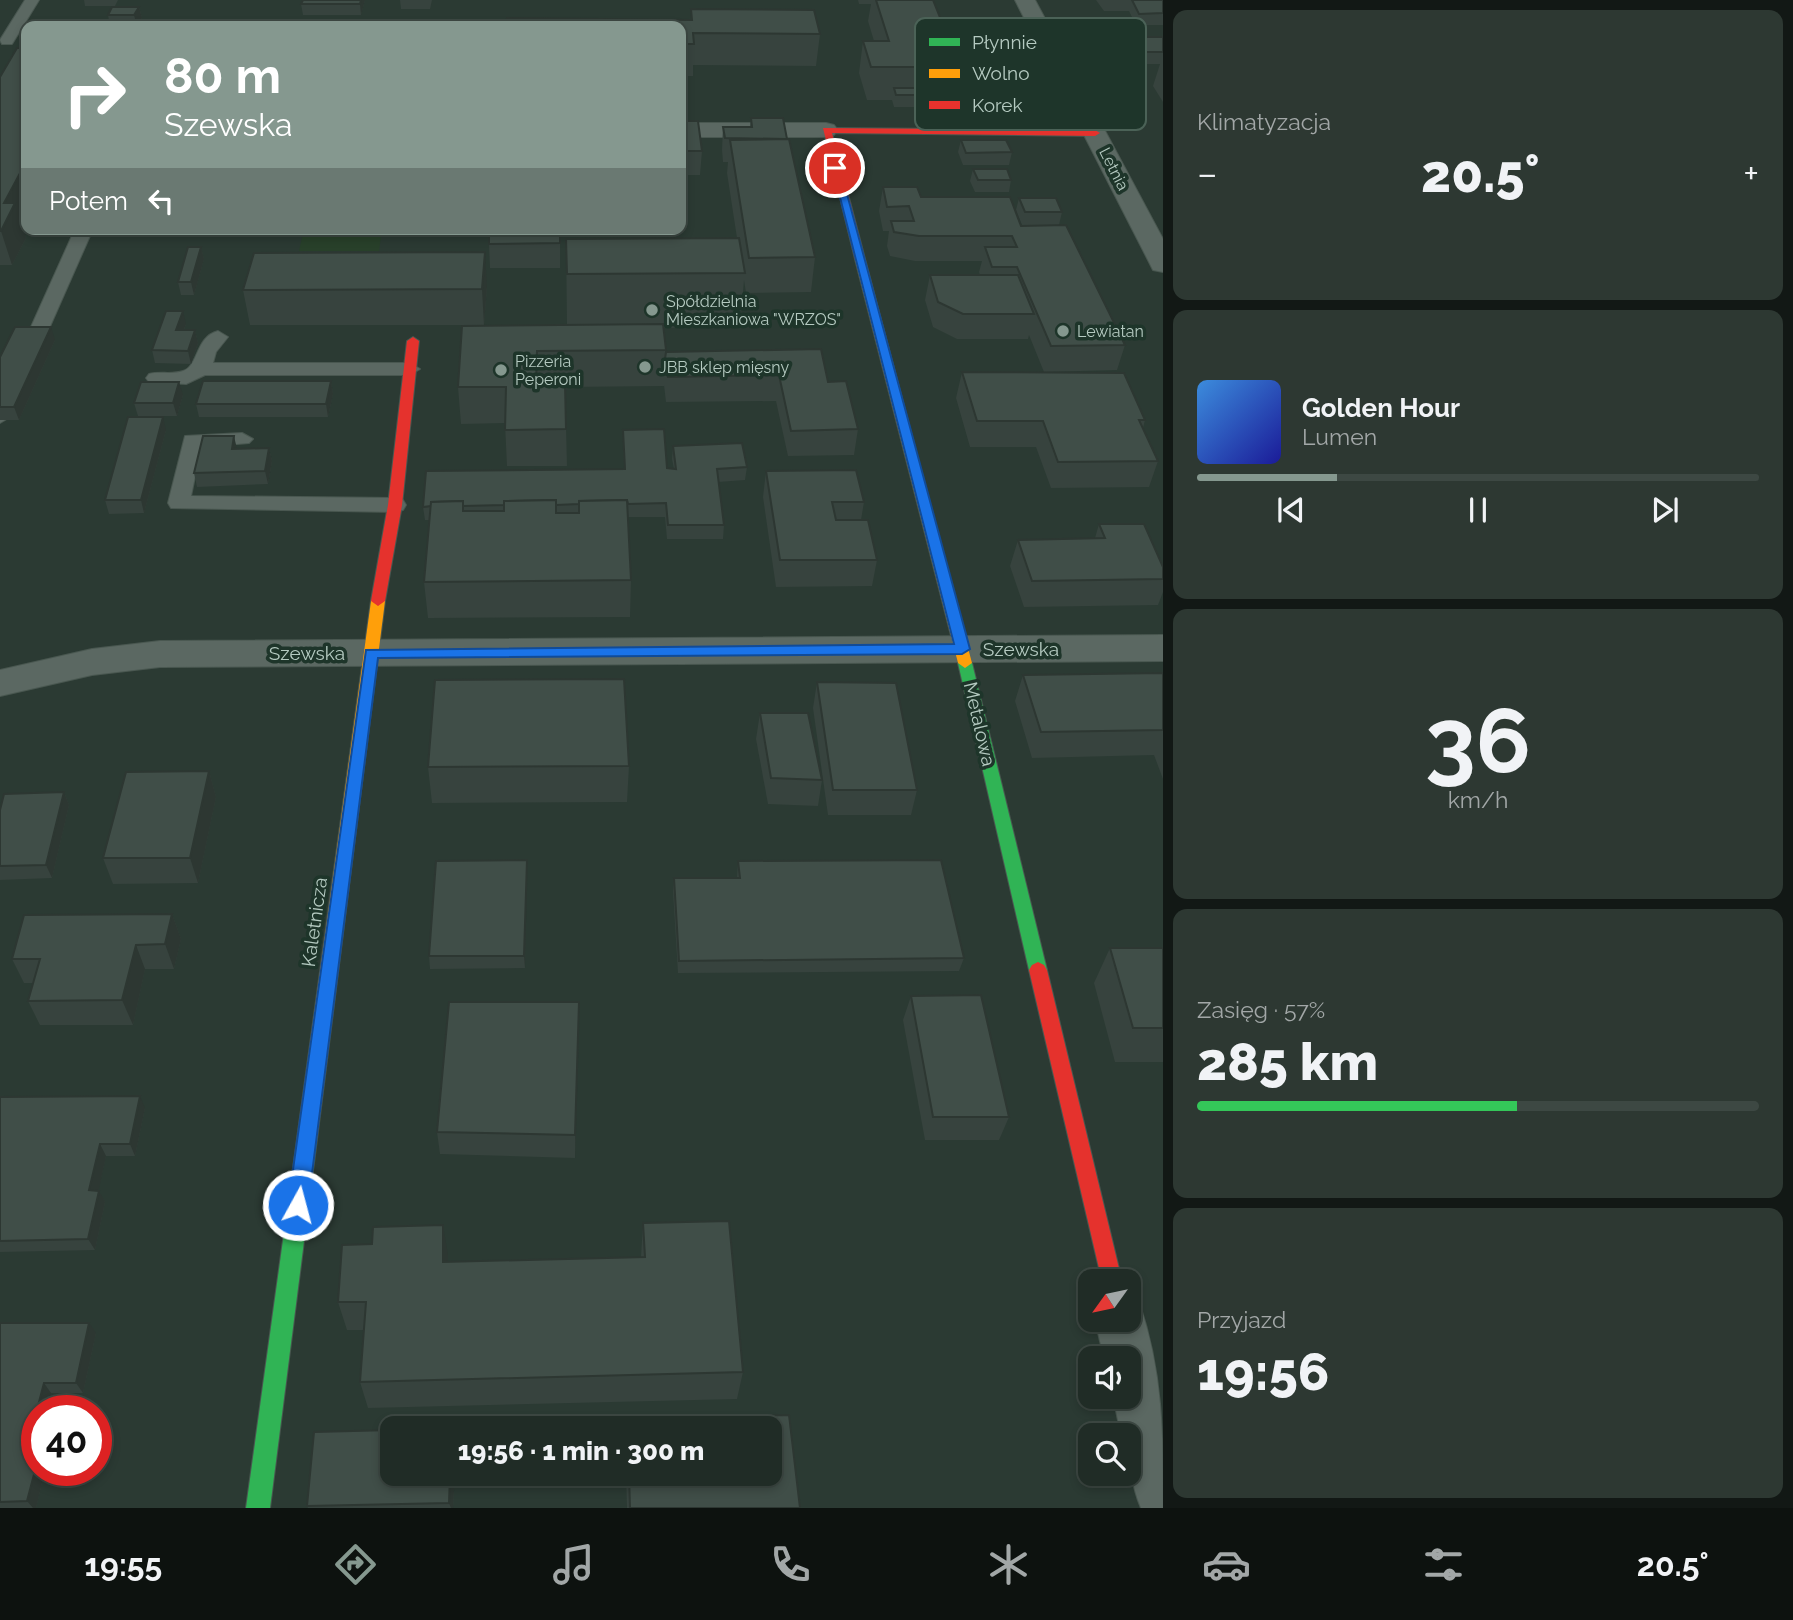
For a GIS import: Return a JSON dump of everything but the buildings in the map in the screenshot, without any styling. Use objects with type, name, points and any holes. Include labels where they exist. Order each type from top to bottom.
[{"type":"street","name":"Letnia","points":[[1025,0],[1034,18]]},
{"type":"street","points":[[686,130],[1095,133]]},
{"type":"street","name":"Metalowa","points":[[826,130],[962,649],[1109,1269]]},
{"type":"street","name":"Letnia","points":[[1093,130],[1163,264]]},
{"type":"street","name":"Kaletnicza","points":[[258,1508],[383,561],[395,505],[413,341]]},
{"type":"street","name":"Szewska","points":[[0,683],[59,668],[137,656],[1163,648]]},
{"type":"street","points":[[1124,1332],[1163,1494]]},
{"type":"lane","points":[[21,42],[7,41],[32,0]]},
{"type":"lane","points":[[0,417],[37,340],[81,235]]},
{"type":"lane","points":[[201,369],[206,351],[218,337]]},
{"type":"lane","points":[[156,378],[186,378],[201,369],[410,369]]},
{"type":"lane","points":[[242,439],[192,441],[179,503],[395,505]]},
{"type":"green space","points":[[303,235],[381,235],[379,251],[299,251]]},
{"type":"traffic: fast","points":[[965,663],[1038,970]]},
{"type":"traffic: fast","points":[[258,1508],[307,1139]]},
{"type":"traffic: slow","points":[[860,259],[965,663]]},
{"type":"traffic: slow","points":[[307,1139],[378,601]]},
{"type":"traffic: jam","points":[[860,259],[826,130],[1095,133]]},
{"type":"traffic: jam","points":[[378,601],[395,505],[413,341]]},
{"type":"traffic: jam","points":[[1038,970],[1109,1269]]},
{"type":"place","name":"Spółdzielnia Mieszkaniowa \"WRZOS\"","points":[[652,310]]},
{"type":"place","name":"Lewiatan","points":[[1063,331]]},
{"type":"place","name":"JBB sklep mięsny","points":[[645,367]]},
{"type":"place","name":"Pizzeria Peperoni","points":[[501,370]]},
{"type":"route","points":[[298,1205],[371,653],[962,649],[835,168]]}]
